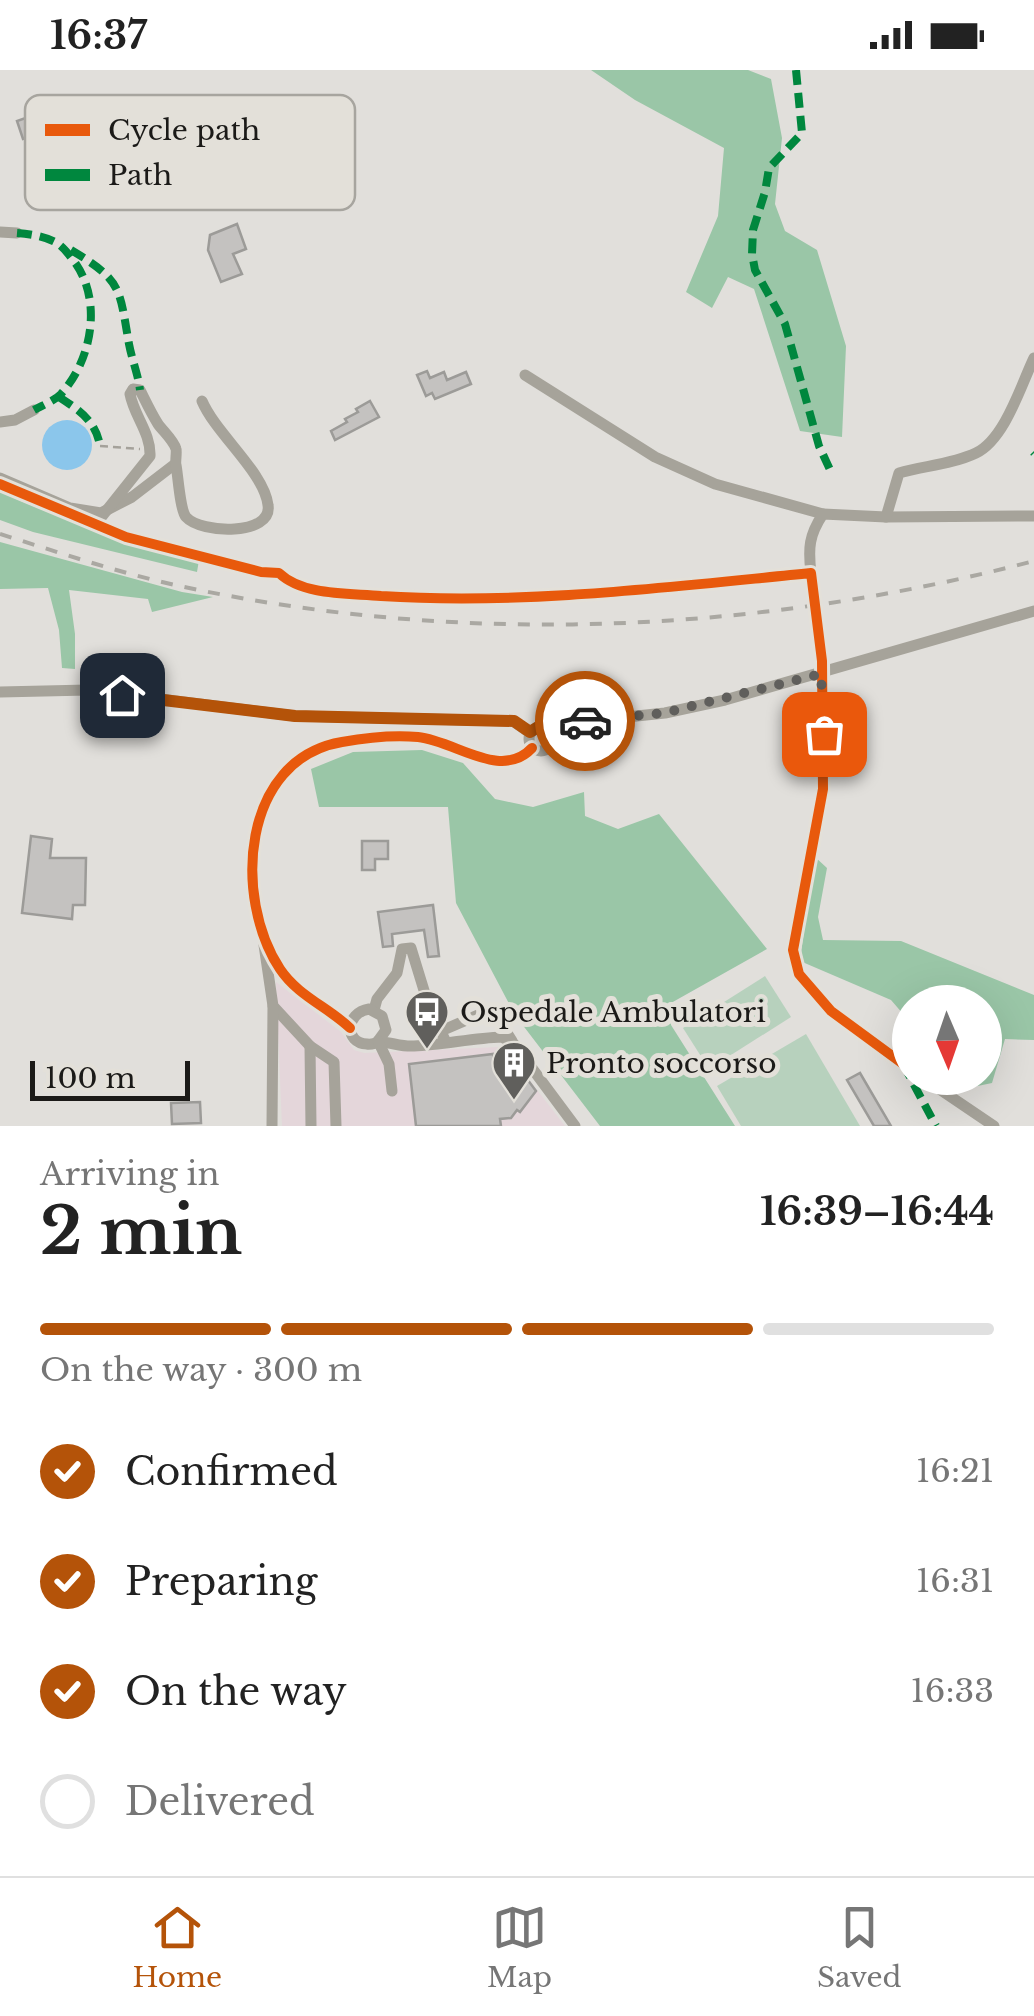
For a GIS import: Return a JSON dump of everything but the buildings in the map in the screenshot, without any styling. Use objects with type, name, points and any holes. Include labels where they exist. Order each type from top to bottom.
[{"type":"street","points":[[0,232],[16,233]]},
{"type":"street","points":[[886,518],[899,472],[959,459],[980,452],[991,442],[1034,358]]},
{"type":"street","points":[[525,375],[656,457],[715,484],[822,514],[886,518],[1034,516]]},
{"type":"street","points":[[95,525],[141,470],[151,450],[131,402],[133,389],[140,390],[150,413],[176,450],[182,511],[187,519],[209,530],[254,526],[268,516],[268,500],[249,468],[208,416],[202,401]]},
{"type":"street","points":[[0,422],[15,420],[34,410]]},
{"type":"street","points":[[0,478],[70,508],[102,512],[132,497],[176,464]]},
{"type":"street","points":[[812,573],[808,549],[811,533],[822,514]]},
{"type":"street","points":[[532,748],[549,749],[553,736],[580,722],[664,713],[821,674],[1034,611]]},
{"type":"street","points":[[818,618],[823,789],[793,950],[799,974],[831,1012],[892,1055]]},
{"type":"street","points":[[0,692],[88,690],[295,716],[514,721],[530,732],[532,748],[522,759],[505,763],[419,737],[341,742],[304,753],[279,778],[261,814],[252,845],[254,886],[273,1006],[272,1126]]},
{"type":"street","points":[[530,732],[543,726],[553,736]]},
{"type":"street","points":[[263,936],[282,972],[312,1001],[338,1016],[364,1009],[382,1016],[392,1091]]},
{"type":"street","points":[[382,1036],[362,1044],[353,1036],[364,1009],[397,973],[402,950],[411,948],[430,1010],[443,1037]]},
{"type":"street","points":[[273,1006],[310,1046],[334,1062],[336,1126]]},
{"type":"street","points":[[443,1037],[492,1009],[575,1126]]},
{"type":"street","points":[[382,1036],[396,1045],[443,1037],[502,1037],[514,1044]]},
{"type":"street","points":[[310,1046],[310,1126]]},
{"type":"street","points":[[948,1095],[994,1126]]},
{"type":"path","points":[[100,446],[151,450]]},
{"type":"shaded area","points":[[276,982],[341,1032],[354,1050],[364,1053],[499,1047],[510,1055],[565,1126],[282,1126]]},
{"type":"green space","points":[[591,70],[748,70],[771,79],[782,138],[775,204],[785,231],[817,250],[846,346],[842,437],[800,431],[754,289],[728,277],[712,308],[686,292],[718,216],[724,148],[635,100]]},
{"type":"green space","points":[[0,492],[98,530],[199,560],[197,572],[33,532],[0,520]]},
{"type":"green space","points":[[0,542],[213,597],[152,612],[148,599],[69,590],[75,669],[62,668],[59,630],[48,588],[0,589]]},
{"type":"green space","points":[[422,750],[463,763],[495,799],[533,807],[584,792],[585,816],[618,829],[659,814],[767,949],[671,1003],[671,1025],[735,1126],[600,1126],[515,1015],[456,903],[448,807],[319,807],[311,769],[353,752]]},
{"type":"green space","points":[[814,856],[827,868],[818,917],[823,940],[901,941],[1034,995],[1034,1040],[1005,1039],[1002,1049],[1002,985],[892,985],[892,1001],[800,961]]},
{"type":"green space","points":[[765,976],[791,1017],[709,1069],[683,1028]]},
{"type":"green space","points":[[806,1034],[860,1126],[741,1126],[717,1086]]},
{"type":"water","points":[[67,420],[85,427],[92,445],[85,463],[67,470],[49,463],[42,445],[49,427]]},
{"type":"tunnel","points":[[811,573],[818,618]]},
{"type":"railway","points":[[0,534],[153,580],[282,605],[390,618],[498,624],[606,624],[714,617],[928,586],[1034,561]]},
{"type":"marked path","points":[[796,70],[802,133],[769,168],[753,230],[752,254],[755,270],[785,324],[819,446],[832,474]]},
{"type":"marked path","points":[[17,233],[46,238],[64,249],[84,279],[91,313],[86,348],[72,380],[58,396],[34,410]]},
{"type":"marked path","points":[[71,250],[101,270],[116,288],[140,390]]},
{"type":"marked path","points":[[59,397],[91,423],[100,446]]},
{"type":"marked path","points":[[920,1095],[936,1126]]},
{"type":"cycle path","points":[[0,484],[126,537],[261,572],[279,573],[301,586],[327,592],[435,598],[543,596],[811,573],[822,661],[823,789],[793,950],[799,974],[831,1011],[892,1056]]},
{"type":"cycle path","points":[[350,1028],[287,978],[265,940],[252,870],[256,835],[266,803],[283,775],[308,754],[342,742],[370,738],[418,737],[506,761],[532,748]]},
{"type":"way so far","points":[[585,721],[664,713],[821,674],[824,734]]},
{"type":"place","name":"Ospedale Ambulatori","points":[[427,1050]]},
{"type":"place","name":"Pronto soccorso","points":[[514,1101]]},
{"type":"route","points":[[122,695],[295,716],[514,721],[530,732],[543,726],[553,736],[585,721]]}]
